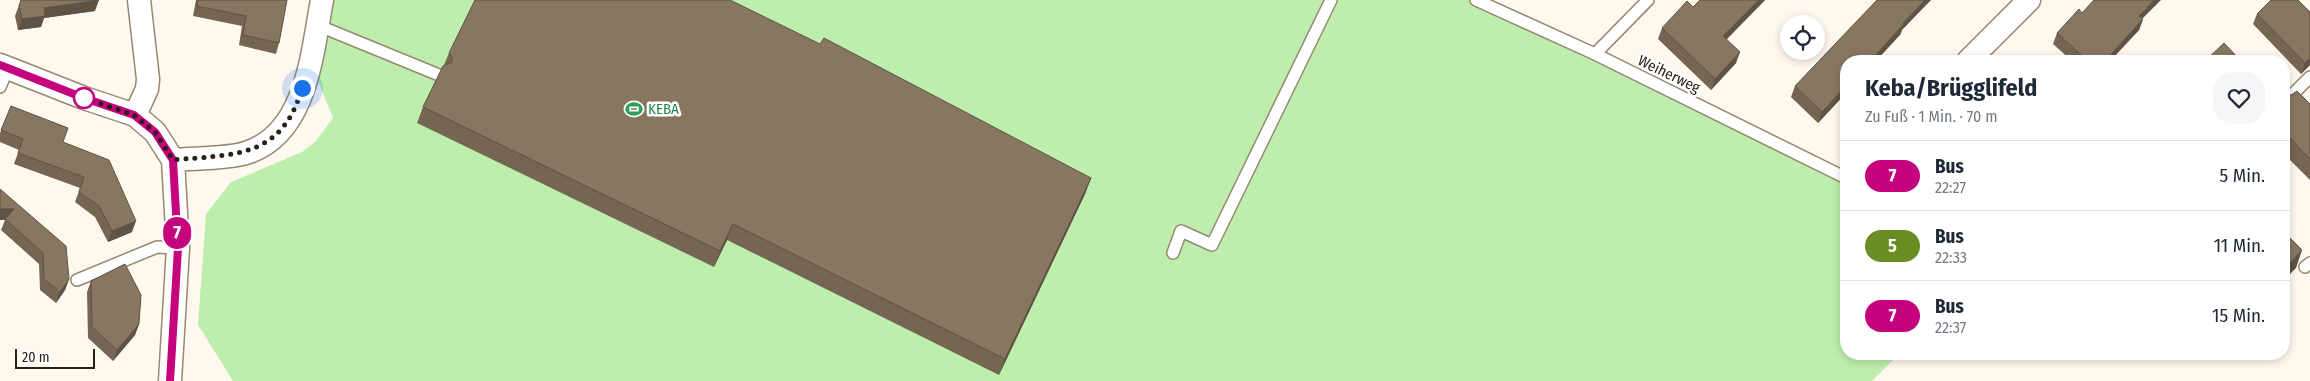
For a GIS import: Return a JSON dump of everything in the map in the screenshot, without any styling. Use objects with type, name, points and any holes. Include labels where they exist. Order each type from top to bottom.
[{"type":"street","points":[[134,115],[147,89],[148,79],[138,0]]},
{"type":"street","points":[[173,160],[246,153],[271,139],[286,126],[299,101],[322,0]]},
{"type":"street","points":[[1974,55],[2028,0]]},
{"type":"street","points":[[3,73],[134,115],[155,132],[173,160],[178,248],[170,375],[150,381]]},
{"type":"lane","points":[[1173,253],[1182,231],[1212,244],[1331,0]]},
{"type":"lane","name":"Weiherweg","points":[[1476,0],[1595,54],[1840,175]]},
{"type":"lane","points":[[1595,54],[1648,0]]},
{"type":"lane","points":[[317,25],[439,74]]},
{"type":"lane","points":[[2290,97],[2310,78]]},
{"type":"lane","points":[[76,280],[157,247],[178,248]]},
{"type":"green space","points":[[322,0],[1476,0],[1840,175],[1840,360],[1893,360],[1872,381],[233,381],[198,325],[206,214],[231,182],[302,152],[316,141],[333,118],[310,61]]},
{"type":"building","points":[[21,0],[99,0],[44,8],[45,16],[22,19],[19,6]]},
{"type":"building","points":[[198,0],[287,0],[279,43],[243,35],[246,16],[197,6]]},
{"type":"building","points":[[475,0],[730,0],[820,44],[824,38],[1091,178],[1005,359],[733,224],[720,251],[423,107],[443,66],[452,62],[452,57],[449,53]]},
{"type":"building","points":[[1700,0],[1759,0],[1723,36],[1740,52],[1715,79],[1662,28],[1687,1],[1693,7]]},
{"type":"building","points":[[1877,0],[1925,0],[1876,55],[1840,55],[1840,92],[1822,112],[1795,86],[1820,60],[1825,60],[1825,55]]},
{"type":"building","points":[[2094,0],[2154,0],[2139,16],[2143,19],[2110,55],[2081,55],[2057,33],[2079,9],[2082,13]]},
{"type":"building","points":[[2271,0],[2298,0],[2310,12],[2310,58],[2305,63],[2257,14]]},
{"type":"building","points":[[2224,43],[2235,55],[2211,55]]},
{"type":"building","points":[[2297,91],[2310,104],[2310,159],[2290,138],[2290,95]]},
{"type":"building","points":[[11,106],[68,128],[63,142],[109,160],[136,221],[112,231],[99,206],[79,192],[84,177],[18,153],[23,139],[1,130]]},
{"type":"building","points":[[0,189],[66,246],[69,279],[60,292],[44,279],[43,253],[5,219],[14,209],[0,209]]},
{"type":"building","points":[[2290,238],[2302,250],[2290,263]]},
{"type":"building","points":[[125,264],[141,295],[139,324],[117,350],[92,327],[91,281]]},
{"type":"bus line","name":"7","points":[[0,65],[84,98],[134,115],[155,132],[173,160],[178,248],[170,381]]},
{"type":"place","name":"KEBA","points":[[634,109]]},
{"type":"route","points":[[84,98],[134,115],[155,132],[173,160],[246,153],[271,139],[286,126],[299,101],[302,88]]}]
